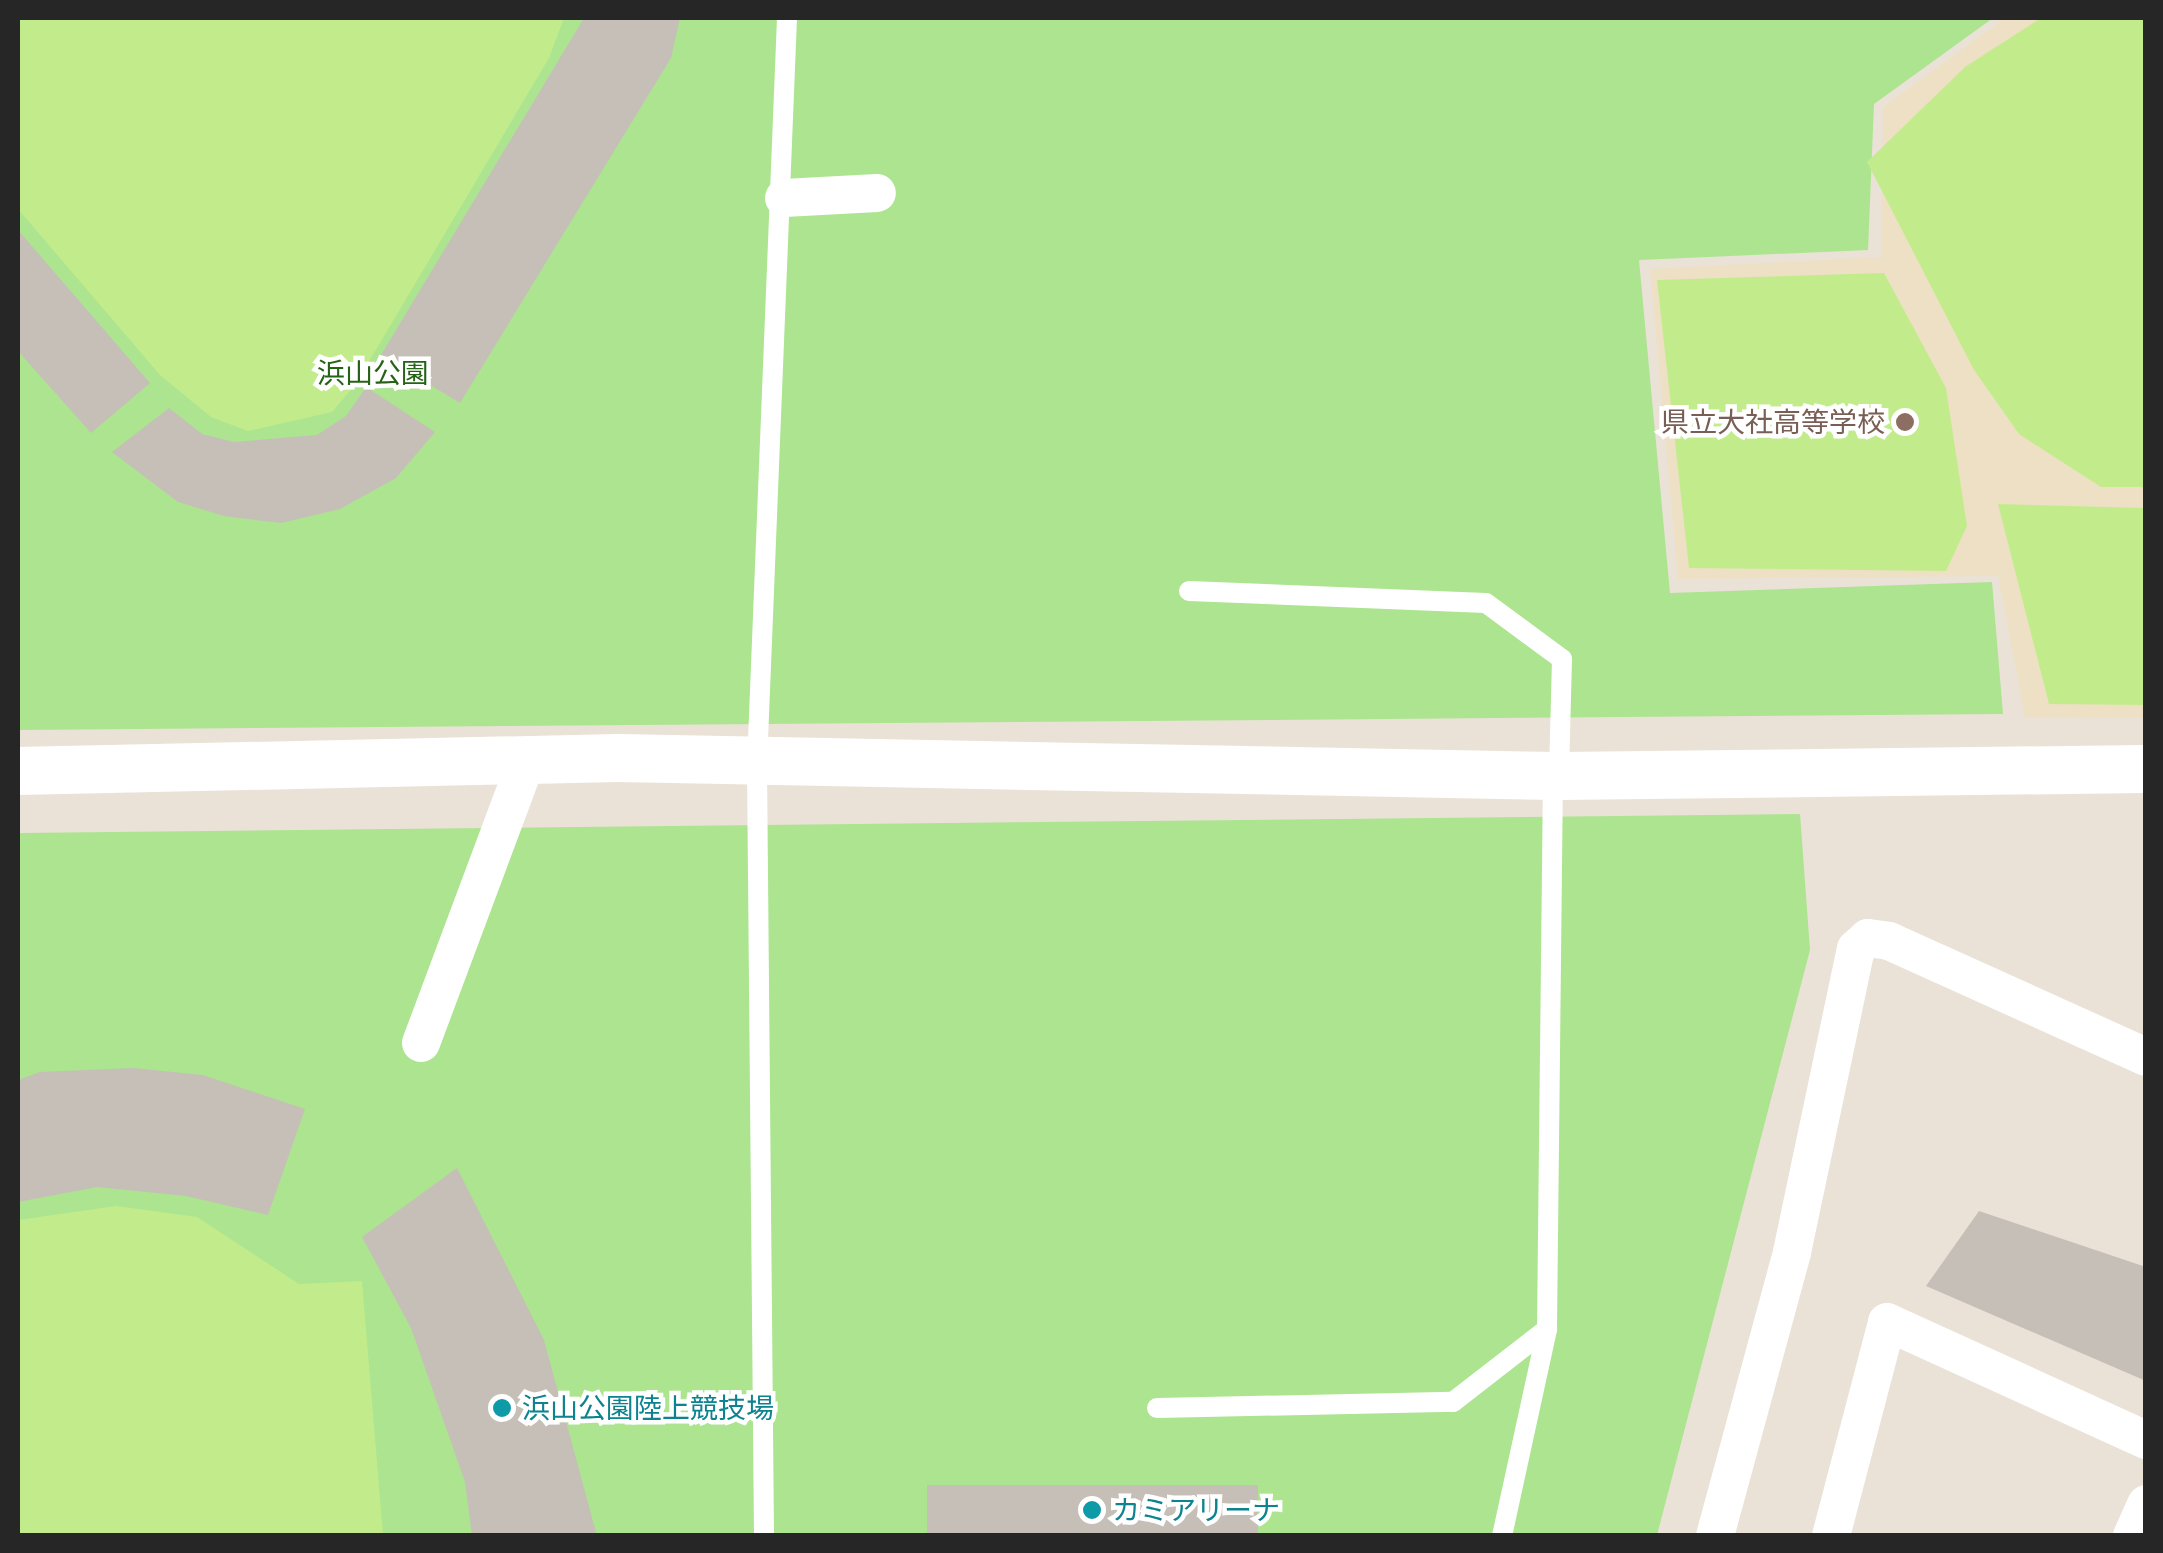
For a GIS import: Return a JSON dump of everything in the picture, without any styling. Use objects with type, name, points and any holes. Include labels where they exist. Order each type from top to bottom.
[{"type":"street","points":[[784,198],[877,193]]},
{"type":"street","points":[[421,1043],[527,758]]},
{"type":"street","points":[[18,771],[527,758],[757,765],[1556,775],[2146,769]]},
{"type":"street","points":[[1715,1536],[1792,1252],[1856,949],[1868,938],[1890,941],[2146,1057]]},
{"type":"street","points":[[1830,1536],[1886,1322],[2146,1440]]},
{"type":"street","points":[[2132,1536],[2146,1504]]},
{"type":"lane","points":[[764,1536],[757,765],[784,198],[786,18]]},
{"type":"lane","points":[[1188,591],[1486,603],[1562,660],[1556,775],[1547,1329],[1502,1536]]},
{"type":"lane","points":[[1157,1408],[1452,1402],[1547,1329]]},
{"type":"shaded area","name":"県立大社高等学校","points":[[2005,18],[2145,18],[2145,718],[2025,717],[1998,576],[1678,579],[1650,269],[1881,257],[1883,107]]},
{"type":"green space","name":"浜山公園","points":[[18,18],[1993,18],[1874,104],[1868,250],[1639,260],[1670,593],[1992,582],[2003,714],[18,730]]},
{"type":"green space","points":[[18,18],[564,18],[549,58],[355,385],[332,412],[248,431],[211,417],[160,375],[18,209]]},
{"type":"green space","points":[[2041,18],[2145,18],[2145,487],[2101,487],[2019,434],[1974,370],[1867,162],[1965,67]]},
{"type":"green space","points":[[1884,273],[1946,388],[1967,526],[1946,571],[1689,568],[1657,280]]},
{"type":"green space","points":[[1998,504],[2145,508],[2145,705],[2049,704]]},
{"type":"green space","points":[[1800,814],[1810,950],[1657,1535],[18,1535],[18,833]]},
{"type":"green space","points":[[116,1206],[197,1217],[299,1284],[362,1281],[383,1535],[18,1535],[18,1220]]},
{"type":"building","points":[[584,18],[680,18],[671,58],[460,403],[381,355]]},
{"type":"building","points":[[18,230],[150,383],[91,433],[18,351]]},
{"type":"building","points":[[366,387],[435,432],[396,478],[340,509],[281,523],[224,516],[178,502],[112,452],[169,408],[202,434],[234,442],[317,435],[346,416]]},
{"type":"building","points":[[133,1068],[203,1075],[305,1109],[268,1215],[186,1196],[97,1187],[18,1202],[18,1080],[40,1072]]},
{"type":"building","name":"浜山公園陸上競技場","points":[[457,1168],[544,1340],[597,1536],[472,1536],[465,1482],[411,1328],[362,1237]]},
{"type":"building","points":[[1979,1211],[2146,1267],[2146,1381],[1926,1286]]},
{"type":"building","name":"カミアリーナ","points":[[927,1485],[1258,1485],[1258,1536],[927,1536]]},
{"type":"place","name":"県立大社高等学校","points":[[1905,422]]},
{"type":"place","name":"浜山公園陸上競技場","points":[[502,1408]]},
{"type":"place","name":"カミアリーナ","points":[[1092,1510]]}]
